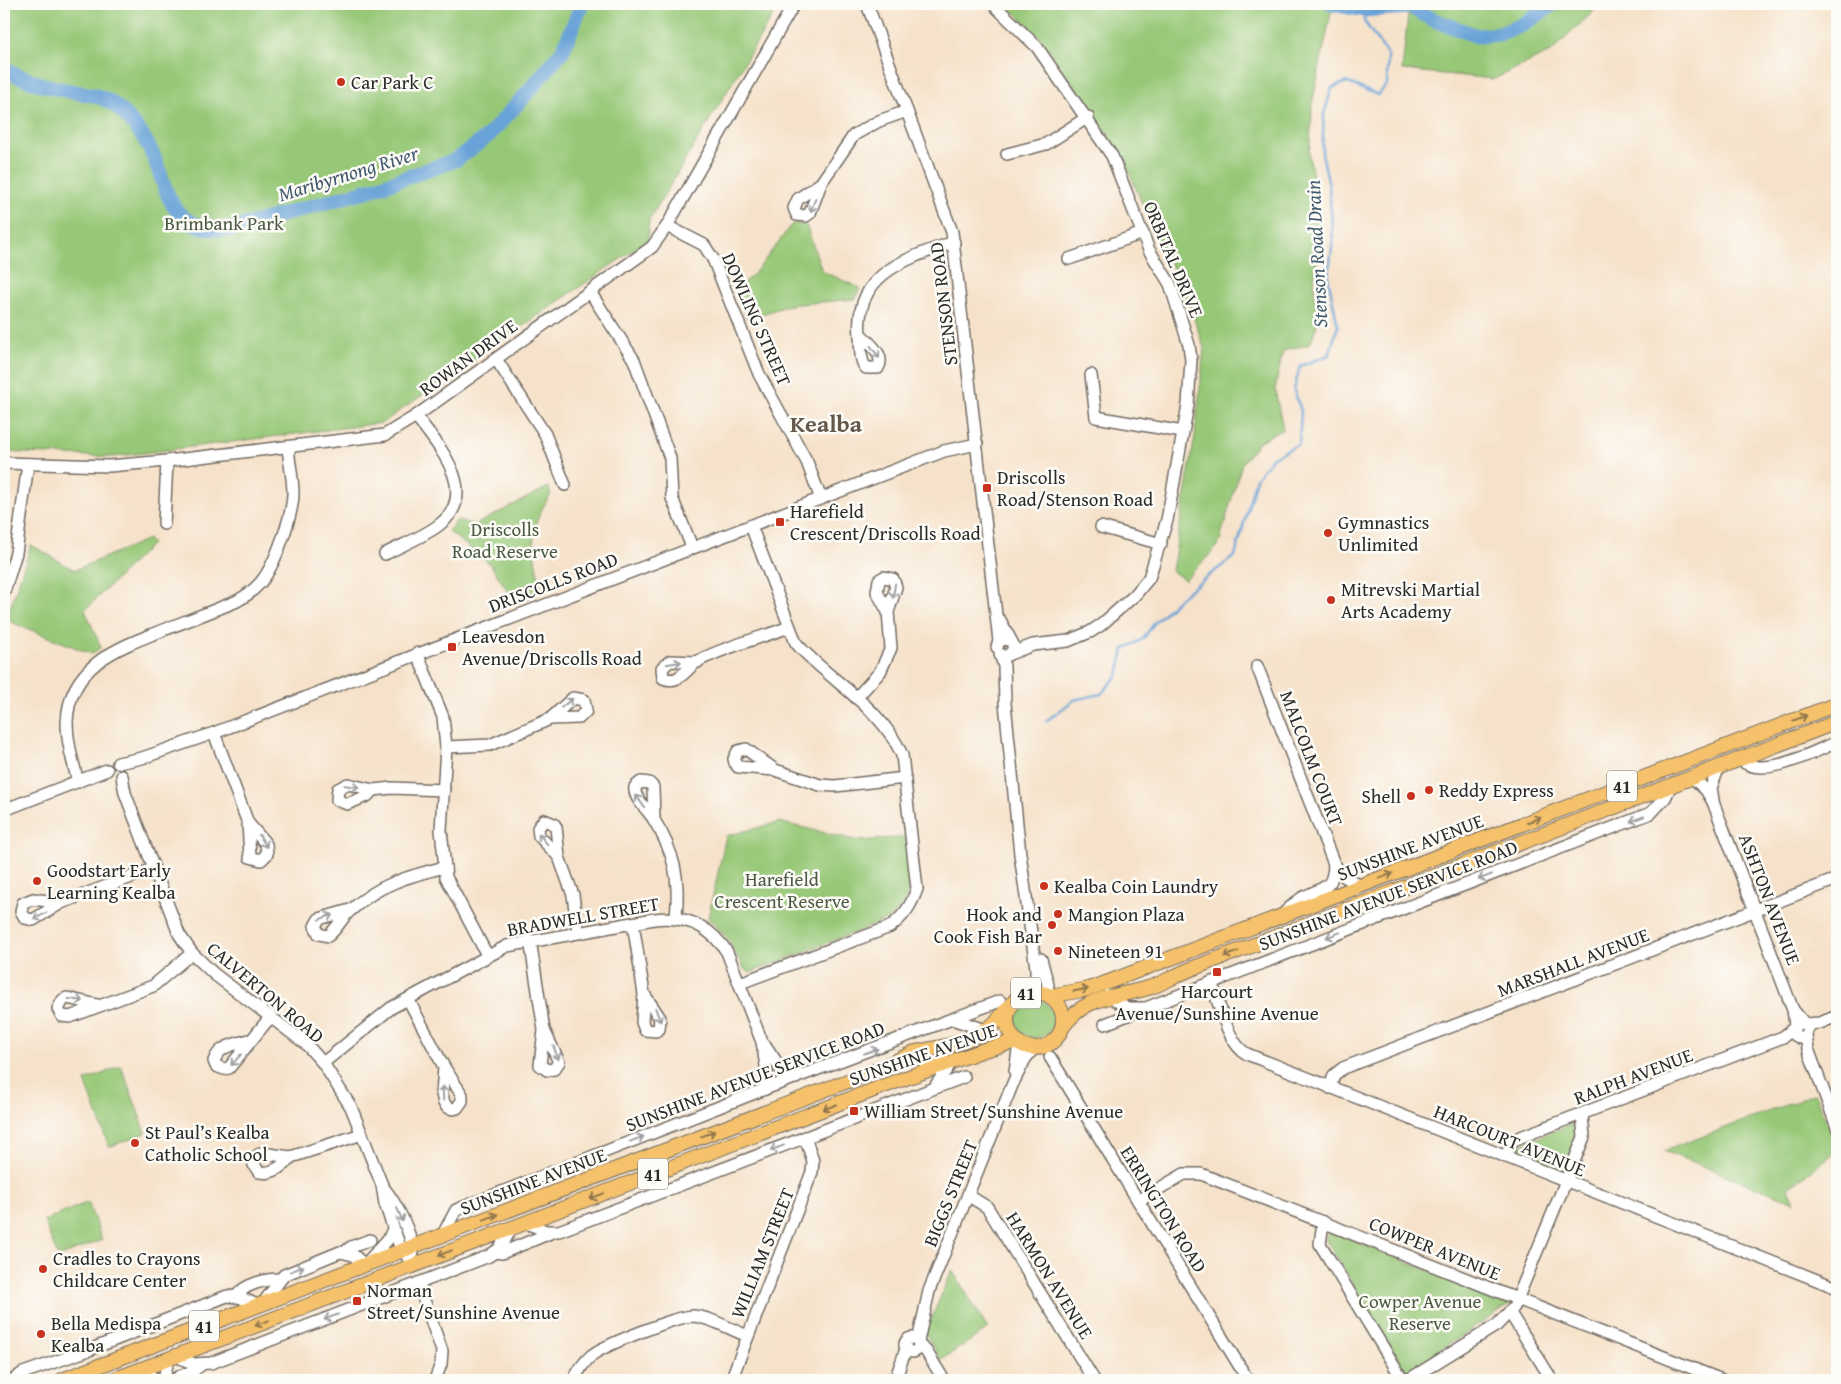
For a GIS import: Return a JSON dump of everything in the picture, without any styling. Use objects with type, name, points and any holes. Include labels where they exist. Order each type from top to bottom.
[{"type":"main road","name":"SUNSHINE AVENUE","points":[[1043,994],[1098,986],[1837,704]]},
{"type":"main road","name":"SUNSHINE AVENUE","points":[[1062,1028],[1080,1009],[1108,996],[1153,986],[1191,969],[1837,722]]},
{"type":"main road","points":[[1690,760],[1742,747],[1774,736],[1783,736],[1790,741]]},
{"type":"main road","points":[[1474,843],[1478,848],[1486,849],[1516,838],[1560,829]]},
{"type":"main road","points":[[1348,909],[1360,886]]},
{"type":"main road","name":"41","points":[[1018,1042],[1007,1025],[1005,1004],[1022,994],[1043,994],[1056,1001],[1062,1013],[1062,1028],[1057,1037],[1049,1044],[1034,1048]]},
{"type":"main road","name":"SUNSHINE AVENUE","points":[[62,1380],[882,1068],[916,1052],[959,1043],[986,1030],[1005,1004]]},
{"type":"main road","name":"SUNSHINE AVENUE","points":[[113,1380],[414,1267],[953,1060],[1018,1042]]},
{"type":"main road","points":[[1018,1042],[1034,1048]]},
{"type":"street","name":"ROWAN DRIVE","points":[[4,463],[109,466],[168,461],[385,435],[416,416],[652,247],[667,226],[794,4]]},
{"type":"street","name":"STENSON ROAD","points":[[867,4],[950,223],[954,242],[996,614],[1007,647],[1004,682],[1022,873],[1036,968],[1036,981],[1043,994]]},
{"type":"street","name":"ORBITAL DRIVE","points":[[994,4],[1037,47],[1088,118],[1120,170],[1149,250],[1170,284],[1189,345],[1190,380],[1183,432],[1161,544],[1149,578],[1143,586],[1101,625],[1068,641],[1007,647]]},
{"type":"street","points":[[821,183],[854,136],[879,121],[907,111]]},
{"type":"street","points":[[1004,156],[1046,144],[1088,118]]},
{"type":"street","name":"DOWLING STREET","points":[[667,226],[704,246],[713,259],[759,374],[807,462],[821,499]]},
{"type":"street","points":[[1069,259],[1143,233]]},
{"type":"street","points":[[860,334],[859,316],[863,300],[884,272],[900,263],[954,242]]},
{"type":"street","points":[[590,292],[634,360],[670,458],[672,498],[692,547]]},
{"type":"street","points":[[496,358],[546,434],[565,485]]},
{"type":"street","points":[[1091,375],[1096,417],[1183,432]]},
{"type":"street","points":[[385,554],[439,525],[452,510],[456,499],[457,487],[452,466],[416,416]]},
{"type":"street","name":"DRISCOLLS ROAD","points":[[4,810],[78,782],[116,772],[142,758],[950,449],[977,444]]},
{"type":"street","points":[[78,782],[68,747],[67,720],[74,692],[83,677],[92,665],[117,648],[237,601],[251,592],[262,581],[272,562],[292,507],[293,492],[288,447]]},
{"type":"street","points":[[164,524],[168,461]]},
{"type":"street","points":[[4,592],[16,553],[28,464]]},
{"type":"street","points":[[740,983],[890,927],[902,917],[911,904],[917,889],[902,755],[894,737],[856,698],[809,658],[796,643],[751,526]]},
{"type":"street","points":[[1101,527],[1161,544]]},
{"type":"street","points":[[856,698],[880,672],[887,660],[891,648],[888,612]]},
{"type":"street","points":[[698,662],[789,627]]},
{"type":"street","points":[[417,652],[443,718],[446,747],[441,830],[445,867],[450,885],[487,955]]},
{"type":"street","name":"MALCOLM COURT","points":[[1257,666],[1334,864],[1344,876],[1360,886]]},
{"type":"street","points":[[446,747],[490,745],[550,718]]},
{"type":"street","points":[[214,732],[248,823]]},
{"type":"street","points":[[1741,760],[1756,767],[1769,768],[1837,742]]},
{"type":"street","name":"ASHTON AVENUE","points":[[1718,769],[1711,788],[1714,802],[1837,1126]]},
{"type":"street","points":[[775,770],[820,786],[905,778]]},
{"type":"street","name":"CALVERTON ROAD","points":[[116,772],[179,934],[192,953],[214,974],[306,1044],[323,1063],[351,1107],[382,1185],[384,1204],[393,1228],[407,1249]]},
{"type":"street","name":"ASHTON AVENUE","points":[[1692,778],[1706,790],[1714,802]]},
{"type":"street","name":"SUNSHINE AVENUE SERVICE ROAD","points":[[1105,1024],[1128,1016],[1136,1010],[1651,813],[1665,798],[1670,786]]},
{"type":"street","points":[[373,790],[392,788],[444,790]]},
{"type":"street","points":[[654,820],[673,859],[678,879],[676,918]]},
{"type":"street","points":[[559,857],[573,895],[578,932]]},
{"type":"street","points":[[1280,917],[1304,896],[1328,886],[1333,878],[1334,864]]},
{"type":"street","points":[[350,910],[386,885],[400,879],[445,867]]},
{"type":"street","points":[[61,903],[153,869]]},
{"type":"street","name":"MARSHALL AVENUE","points":[[1330,1088],[1334,1075],[1343,1068],[1837,880]]},
{"type":"street","name":"BRADWELL STREET","points":[[323,1063],[391,1008],[507,946],[530,940],[632,923],[676,918],[697,924],[713,934],[727,952],[762,1042],[767,1072],[765,1090]]},
{"type":"street","points":[[632,923],[644,994]]},
{"type":"street","points":[[530,940],[544,1030]]},
{"type":"street","points":[[98,1005],[153,986],[192,953]]},
{"type":"street","name":"HARCOURT AVENUE","points":[[1211,982],[1233,1041],[1241,1051],[1837,1288]]},
{"type":"street","points":[[1108,996],[1123,1006],[1136,1010]]},
{"type":"street","points":[[408,999],[444,1067]]},
{"type":"street","name":"SUNSHINE AVENUE SERVICE ROAD","points":[[442,1236],[456,1210],[796,1078],[955,1020],[1005,1004]]},
{"type":"street","points":[[249,1040],[270,1016]]},
{"type":"street","name":"RALPH AVENUE","points":[[1506,1157],[1512,1142],[1518,1138],[1837,1016]]},
{"type":"street","points":[[955,1020],[986,1030]]},
{"type":"street","points":[[762,1042],[781,1069],[796,1078]]},
{"type":"street","name":"BIGGS STREET","points":[[1013,1083],[1018,1042]]},
{"type":"street","name":"BIGGS STREET","points":[[897,1375],[914,1346],[929,1291],[1013,1083],[1025,1059],[1034,1048]]},
{"type":"street","name":"ERRINGTON ROAD","points":[[1050,1057],[1248,1380]]},
{"type":"street","points":[[936,1085],[953,1060]]},
{"type":"street","points":[[164,1380],[172,1358],[201,1365],[211,1363],[495,1252],[502,1253],[936,1085],[964,1076]]},
{"type":"street","points":[[1408,1380],[1497,1325],[1510,1313],[1519,1299],[1584,1137],[1582,1115]]},
{"type":"street","points":[[292,1157],[362,1134]]},
{"type":"street","name":"WILLIAM STREET","points":[[730,1380],[812,1172],[813,1161],[805,1137]]},
{"type":"street","name":"COWPER AVENUE","points":[[1138,1201],[1174,1179],[1192,1172],[1201,1174],[1722,1380]]},
{"type":"street","name":"CALVERTON ROAD","points":[[382,1185],[393,1199],[414,1267]]},
{"type":"street","name":"HARMON AVENUE","points":[[968,1196],[987,1207],[1094,1380]]},
{"type":"street","points":[[1323,1222],[1320,1244],[1403,1380]]},
{"type":"street","points":[[526,1223],[555,1232]]},
{"type":"street","points":[[12,1380],[23,1373],[89,1350],[227,1296],[260,1304],[288,1272],[340,1252],[345,1252],[358,1258],[365,1265],[388,1238],[393,1228]]},
{"type":"street","points":[[495,1252],[512,1228]]},
{"type":"street","points":[[345,1252],[351,1246],[370,1240]]},
{"type":"street","points":[[236,1297],[241,1290],[248,1287],[270,1279],[280,1279]]},
{"type":"street","points":[[418,1283],[442,1351],[441,1364],[435,1380]]},
{"type":"street","points":[[1510,1313],[1552,1380]]},
{"type":"street","points":[[574,1380],[587,1360],[606,1347],[683,1317],[703,1318],[748,1336]]},
{"type":"street","points":[[914,1346],[930,1357],[944,1380]]},
{"type":"street","points":[[178,1377],[193,1371],[201,1365]]},
{"type":"street","points":[[140,1369],[156,1380]]},
{"type":"green space","name":"Brimbank Park","points":[[4,4],[780,4],[649,220],[648,240],[382,423],[112,457],[4,452]]},
{"type":"green space","points":[[1006,4],[1333,4],[1313,99],[1309,155],[1321,221],[1314,284],[1317,325],[1310,344],[1283,351],[1275,389],[1283,429],[1260,441],[1242,463],[1218,546],[1185,580],[1172,571],[1195,436],[1204,348],[1180,278],[1162,253],[1124,159],[1043,41]]},
{"type":"green space","points":[[1333,4],[1601,4],[1552,51],[1494,79],[1402,70],[1409,7],[1364,10]]},
{"type":"green space","points":[[793,223],[806,225],[822,271],[860,288],[855,299],[789,305],[747,319],[735,289],[754,274]]},
{"type":"green space","name":"Driscolls Road Reserve","points":[[548,487],[551,494],[538,519],[534,542],[534,553],[542,592],[515,602],[490,564],[448,531],[457,520],[475,525]]},
{"type":"green space","points":[[148,539],[152,544],[85,610],[101,647],[92,654],[6,620],[31,545],[75,570]]},
{"type":"green space","name":"Harefield Crescent Reserve","points":[[779,822],[859,841],[907,837],[910,882],[904,902],[889,919],[750,973],[744,969],[728,939],[708,918],[726,836]]},
{"type":"green space","points":[[1035,1000],[1048,1006],[1054,1019],[1048,1032],[1035,1038],[1022,1032],[1016,1019],[1022,1006]]},
{"type":"green space","points":[[121,1066],[146,1133],[109,1147],[85,1081]]},
{"type":"green space","points":[[1815,1094],[1837,1145],[1837,1151],[1788,1188],[1794,1202],[1664,1151]]},
{"type":"green space","points":[[1572,1124],[1580,1127],[1580,1134],[1566,1170],[1556,1173],[1517,1157],[1514,1152],[1518,1146]]},
{"type":"green space","points":[[88,1202],[102,1240],[58,1257],[44,1221]]},
{"type":"green space","name":"Cowper Avenue Reserve","points":[[1330,1231],[1511,1304],[1406,1372],[1325,1238]]},
{"type":"green space","points":[[952,1270],[988,1329],[941,1360],[925,1333]]},
{"type":"waterway","name":"Maribyrnong River","points":[[4,68],[38,83],[95,96],[114,105],[124,113],[149,147],[169,198],[178,212],[190,222],[208,228],[233,229],[376,188],[456,160],[488,136],[563,50],[582,4]]},
{"type":"waterway","name":"Maribyrnong River","points":[[1332,4],[1364,10],[1410,7],[1434,20],[1477,36],[1500,34],[1522,25],[1553,4]]},
{"type":"waterway","name":"Stenson Road Drain","points":[[1046,721],[1074,700],[1101,694],[1118,675],[1124,649],[1143,639],[1155,622],[1183,595],[1235,556],[1256,478],[1273,457],[1299,444],[1301,411],[1294,390],[1300,366],[1329,355],[1338,326],[1328,278],[1333,240],[1329,186],[1322,153],[1324,114],[1332,88],[1346,82],[1378,95],[1387,84],[1388,55],[1364,21],[1364,10]]},
{"type":"place","name":"Car Park C","points":[[341,82]]},
{"type":"place","name":"Driscolls Road/Stenson Road","points":[[987,488]]},
{"type":"place","name":"Harefield Crescent/Driscolls Road","points":[[780,522]]},
{"type":"place","name":"Gymnastics Unlimited","points":[[1328,533]]},
{"type":"place","name":"Mitrevski Martial Arts Academy","points":[[1331,600]]},
{"type":"place","name":"Leavesdon Avenue/Driscolls Road","points":[[452,647]]},
{"type":"place","name":"Reddy Express","points":[[1429,790]]},
{"type":"place","name":"Shell","points":[[1411,796]]},
{"type":"place","name":"Goodstart Early Learning Kealba","points":[[37,881]]},
{"type":"place","name":"Kealba Coin Laundry","points":[[1044,886]]},
{"type":"place","name":"Mangion Plaza","points":[[1058,914]]},
{"type":"place","name":"Hook and Cook Fish Bar","points":[[1052,925]]},
{"type":"place","name":"Nineteen 91","points":[[1058,951]]},
{"type":"place","name":"Harcourt Avenue/Sunshine Avenue","points":[[1217,972]]},
{"type":"place","name":"William Street/Sunshine Avenue","points":[[854,1111]]},
{"type":"place","name":"St Paul’s Kealba Catholic School","points":[[135,1143]]},
{"type":"place","name":"Cradles to Crayons Childcare Center","points":[[43,1269]]},
{"type":"place","name":"Norman Street/Sunshine Avenue","points":[[357,1301]]},
{"type":"place","name":"Bella Medispa Kealba","points":[[41,1334]]},
{"type":"district","name":"Kealba","points":[[826,423]]}]
